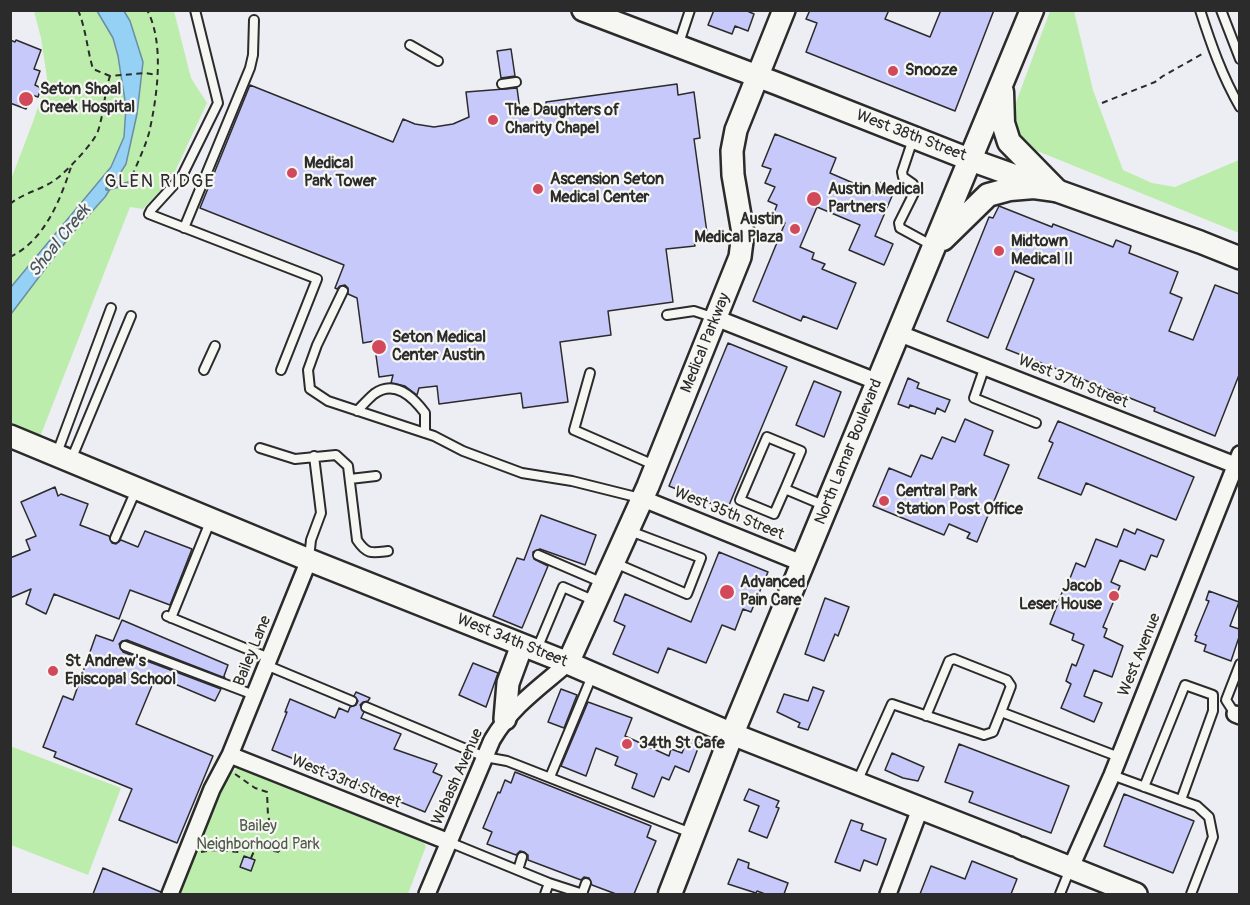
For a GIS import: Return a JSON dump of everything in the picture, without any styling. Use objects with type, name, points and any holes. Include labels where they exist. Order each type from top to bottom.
[{"type":"main road","name":"North Lamar Boulevard","points":[[670,894],[732,734],[1032,10]]},
{"type":"main road","points":[[1002,84],[1003,123],[1010,142],[1056,190]]},
{"type":"main road","points":[[935,246],[987,195],[1010,189],[1034,187],[1056,190]]},
{"type":"street","name":"Medical Parkway","points":[[568,663],[656,466],[740,257],[743,233],[732,151],[736,130],[784,10]]},
{"type":"street","name":"West 38th Street","points":[[591,12],[971,160],[1239,258]]},
{"type":"street","points":[[716,318],[878,382]]},
{"type":"street","name":"West 37th Street","points":[[898,333],[1237,460]]},
{"type":"street","name":"West 34th Street","points":[[10,436],[309,560],[568,663],[732,734],[1071,867],[1105,885],[1136,894]]},
{"type":"street","name":"West Avenue","points":[[1071,867],[1112,775],[1237,460]]},
{"type":"street","name":"West 35th Street","points":[[641,498],[804,564]]},
{"type":"street","name":"Bailey Lane","points":[[170,894],[212,789],[230,755],[309,560]]},
{"type":"street","points":[[505,719],[508,682],[529,648]]},
{"type":"street","name":"Wabash Avenue","points":[[427,894],[492,740],[505,719],[519,704],[568,663]]},
{"type":"street","name":"West 33rd Street","points":[[230,755],[448,842]]},
{"type":"street","points":[[888,894],[920,808]]},
{"type":"lane","points":[[195,10],[218,104],[182,176],[149,214],[317,279],[281,370]]},
{"type":"lane","points":[[678,46],[690,10]]},
{"type":"lane","points":[[1200,10],[1212,50],[1239,107]]},
{"type":"lane","points":[[1221,10],[1239,59]]},
{"type":"lane","points":[[184,228],[250,68],[253,55],[254,20]]},
{"type":"lane","points":[[410,45],[438,61]]},
{"type":"lane","points":[[502,84],[516,82]]},
{"type":"lane","points":[[914,137],[902,172],[903,177],[914,184],[915,191],[899,223],[900,228],[935,246]]},
{"type":"lane","points":[[343,291],[317,345],[308,370],[310,389],[328,401],[425,433],[463,451],[522,472],[572,481],[641,498]]},
{"type":"lane","points":[[63,458],[111,308]]},
{"type":"lane","points":[[667,315],[694,311],[716,318]]},
{"type":"lane","points":[[63,458],[131,316]]},
{"type":"lane","points":[[204,370],[215,346]]},
{"type":"lane","points":[[985,366],[974,398],[1036,423]]},
{"type":"lane","points":[[590,373],[574,430],[656,466]]},
{"type":"lane","points":[[357,411],[375,393],[388,389],[409,394],[425,413],[425,433]]},
{"type":"lane","points":[[767,437],[801,451],[785,489],[774,514],[740,500],[767,437]]},
{"type":"lane","points":[[260,447],[295,459],[336,455],[348,466],[357,540],[363,549],[373,553],[388,551]]},
{"type":"lane","points":[[309,560],[311,540],[321,513],[314,456]]},
{"type":"lane","points":[[350,479],[376,476]]},
{"type":"lane","points":[[115,538],[136,489]]},
{"type":"lane","points":[[785,489],[827,507]]},
{"type":"lane","points":[[210,519],[169,617],[352,701]]},
{"type":"lane","points":[[613,563],[687,594],[701,558],[628,530]]},
{"type":"lane","points":[[538,555],[600,592]]},
{"type":"lane","points":[[529,648],[563,587],[600,592]]},
{"type":"lane","points":[[125,646],[254,695]]},
{"type":"lane","points":[[857,783],[892,704],[926,716],[984,735],[993,732],[1011,686],[1007,680],[954,659],[949,661],[926,716]]},
{"type":"lane","points":[[1237,715],[1226,700],[1239,664]]},
{"type":"lane","points":[[550,777],[593,674]]},
{"type":"lane","points":[[1144,786],[1185,685],[1213,695],[1214,711],[1181,800]]},
{"type":"lane","points":[[366,707],[485,756],[507,761],[550,777],[693,834]]},
{"type":"lane","points":[[1001,712],[1119,756]]},
{"type":"lane","points":[[1112,775],[1197,806],[1209,817],[1213,831],[1210,847],[1191,894]]},
{"type":"lane","points":[[448,842],[549,883],[583,894],[586,883]]},
{"type":"lane","points":[[518,870],[522,857]]},
{"type":"lane","points":[[1060,894],[1071,867]]},
{"type":"lane","points":[[545,894],[549,883]]},
{"type":"path","points":[[78,10],[84,24],[87,50],[93,69],[110,76],[145,73],[157,75]]},
{"type":"path","points":[[132,176],[148,135],[159,62],[152,19],[147,10]]},
{"type":"path","points":[[1102,103],[1155,82],[1197,56],[1212,50]]},
{"type":"path","points":[[10,204],[17,198],[54,181],[71,167],[98,133],[105,90],[110,76]]},
{"type":"path","points":[[10,257],[19,253],[40,233],[58,201],[71,167]]},
{"type":"path","points":[[234,772],[255,788],[267,792],[269,796],[268,816],[279,852]]},
{"type":"path","points":[[251,858],[258,842]]},
{"type":"path","points":[[197,855],[214,850],[244,851],[255,847],[283,853]]},
{"type":"green space","points":[[34,11],[174,11],[191,78],[207,103],[172,178],[143,209],[130,207],[40,437],[11,422],[10,182],[47,78]]},
{"type":"green space","points":[[1050,11],[1074,11],[1093,90],[1123,170],[1152,183],[1175,187],[1239,160],[1239,233],[1030,148],[1025,143],[1017,129],[1015,105]]},
{"type":"green space","points":[[10,746],[121,788],[88,875],[11,845]]},
{"type":"green space","name":"Bailey Neighborhood Park","points":[[239,766],[423,842],[426,846],[408,894],[173,894],[215,789]]},
{"type":"water","name":"Shoal Creek","points":[[97,11],[124,11],[130,21],[143,62],[137,114],[126,164],[105,197],[70,236],[11,314],[11,287],[111,167],[124,137],[126,107],[118,56],[113,38]]},
{"type":"building","points":[[714,10],[745,10],[754,14],[748,31],[735,26],[732,34],[708,25]]},
{"type":"building","points":[[810,10],[889,10],[885,19],[930,37],[941,10],[994,10],[955,111],[806,52],[817,23],[806,19]]},
{"type":"building","points":[[10,40],[15,42],[16,40],[41,50],[34,69],[40,71],[35,85],[41,88],[38,97],[32,95],[26,109],[10,103]]},
{"type":"building","points":[[511,49],[515,76],[501,78],[497,51]]},
{"type":"building","name":"Ascension Seton Medical Center","points":[[677,84],[678,95],[694,92],[700,138],[694,139],[708,240],[694,241],[695,246],[666,249],[673,302],[608,311],[611,335],[560,342],[568,402],[523,408],[521,393],[439,404],[437,386],[419,388],[417,395],[405,386],[391,383],[393,375],[379,377],[374,341],[363,343],[357,298],[348,294],[348,288],[345,285],[335,288],[344,265],[200,208],[250,85],[393,142],[403,119],[415,124],[434,127],[453,124],[469,117],[466,92],[517,88],[520,110],[546,107],[546,102]]},
{"type":"building","name":"Austin Medical Plaza","points":[[775,134],[836,158],[830,173],[874,192],[879,182],[895,189],[875,236],[893,244],[884,265],[849,250],[860,225],[817,207],[800,247],[814,253],[812,259],[825,264],[822,269],[856,283],[837,329],[803,316],[801,321],[753,301],[785,223],[772,218],[777,205],[768,201],[775,187],[765,183],[771,169],[762,166]]},
{"type":"building","points":[[999,206],[1052,227],[1053,224],[1113,247],[1116,240],[1131,246],[1129,253],[1178,272],[1170,293],[1182,298],[1169,331],[1193,340],[1215,285],[1239,294],[1239,375],[1215,436],[1154,411],[1155,408],[1006,349],[1034,279],[1015,271],[988,338],[947,321],[989,217],[993,218]]},
{"type":"building","points":[[728,343],[787,367],[727,510],[669,486]]},
{"type":"building","points":[[908,378],[919,383],[917,388],[950,400],[945,412],[937,408],[935,414],[910,405],[909,408],[898,404]]},
{"type":"building","points":[[814,381],[841,392],[824,437],[796,425]]},
{"type":"building","points":[[965,419],[993,431],[984,455],[1009,465],[977,542],[967,538],[970,533],[949,524],[944,535],[873,506],[889,468],[911,477],[921,455],[932,459],[942,437],[955,442]]},
{"type":"building","points":[[1058,421],[1194,477],[1176,520],[1086,483],[1081,495],[1038,478],[1053,443],[1049,441]]},
{"type":"building","points":[[55,487],[58,496],[61,494],[88,504],[80,525],[109,536],[112,543],[116,544],[121,540],[138,547],[145,531],[192,549],[170,605],[130,590],[119,619],[54,594],[46,614],[26,604],[31,589],[10,598],[10,558],[30,550],[26,540],[36,536],[21,502]]},
{"type":"building","points":[[541,515],[596,535],[585,565],[540,549],[533,552],[534,559],[548,566],[522,628],[493,616],[517,558],[524,560]]},
{"type":"building","points":[[1124,529],[1135,534],[1137,529],[1164,540],[1157,557],[1151,555],[1145,570],[1120,560],[1111,582],[1120,586],[1103,627],[1107,629],[1104,637],[1123,646],[1112,677],[1094,670],[1084,696],[1102,703],[1094,722],[1061,708],[1071,684],[1066,681],[1072,664],[1076,666],[1084,645],[1072,640],[1074,634],[1050,624],[1076,563],[1085,567],[1096,539],[1117,547]]},
{"type":"building","points":[[719,552],[768,572],[751,612],[743,609],[735,630],[722,625],[706,663],[668,648],[658,673],[613,654],[625,626],[614,621],[625,594],[691,622]]},
{"type":"building","points":[[1209,591],[1239,602],[1230,626],[1239,629],[1239,637],[1231,661],[1204,651],[1206,645],[1195,641],[1197,636],[1195,635],[1209,601],[1206,600]]},
{"type":"building","points":[[825,598],[849,607],[838,636],[835,634],[824,661],[805,654]]},
{"type":"building","points":[[122,620],[228,665],[225,678],[127,640],[119,644],[123,652],[221,689],[215,701],[156,676],[136,724],[213,756],[177,843],[119,820],[132,789],[54,757],[56,752],[43,747],[63,696],[73,700],[96,635],[113,641]]},
{"type":"building","points":[[473,663],[498,673],[486,707],[459,695]]},
{"type":"building","points":[[813,687],[824,691],[808,730],[798,727],[800,723],[777,712],[784,694],[808,701]]},
{"type":"building","points":[[561,689],[577,695],[564,728],[548,722]]},
{"type":"building","points":[[356,692],[370,698],[360,705],[364,712],[361,718],[401,734],[394,749],[437,764],[433,772],[442,776],[425,812],[272,750],[290,699],[335,718],[339,708],[348,712],[350,707],[356,705],[358,701],[354,696]]},
{"type":"building","points":[[588,702],[632,718],[625,736],[669,756],[671,749],[682,753],[688,738],[700,743],[689,772],[675,766],[669,780],[662,777],[654,797],[632,788],[637,774],[615,765],[618,757],[596,748],[586,776],[561,766]]},
{"type":"building","points":[[959,744],[1069,786],[1051,833],[969,802],[973,792],[945,782]]},
{"type":"building","points":[[892,753],[924,767],[918,781],[903,778],[885,770]]},
{"type":"building","points":[[515,772],[651,826],[647,837],[656,841],[634,894],[616,894],[592,885],[589,878],[584,877],[581,880],[528,860],[528,855],[524,852],[520,851],[516,855],[487,844],[492,832],[483,828],[498,792],[500,793],[505,780],[511,783]]},
{"type":"building","points":[[749,789],[779,801],[776,807],[779,808],[767,838],[749,831],[759,806],[744,800]]},
{"type":"building","points":[[1124,794],[1194,821],[1173,873],[1104,846]]},
{"type":"building","points":[[851,820],[863,824],[861,830],[886,839],[877,865],[864,860],[860,871],[835,862]]},
{"type":"building","points":[[244,856],[255,860],[251,871],[240,867]]},
{"type":"building","points":[[738,859],[749,863],[748,868],[788,883],[784,894],[765,894],[757,891],[756,893],[728,884]]},
{"type":"building","points":[[972,861],[1017,879],[1011,894],[920,894],[931,866],[965,879]]},
{"type":"building","points":[[103,868],[161,892],[160,894],[93,894]]},
{"type":"waterway","points":[[107,189],[133,182]]},
{"type":"place","name":"Snooze","points":[[893,71]]},
{"type":"place","name":"Seton Shoal Creek Hospital","points":[[26,99]]},
{"type":"place","name":"The Daughters of Charity Chapel","points":[[493,120]]},
{"type":"place","name":"Medical Park Tower","points":[[292,173]]},
{"type":"place","name":"Ascension Seton Medical Center","points":[[538,189]]},
{"type":"place","name":"Austin Medical Partners","points":[[814,199]]},
{"type":"place","name":"Austin Medical Plaza","points":[[795,229]]},
{"type":"place","name":"Midtown Medical II","points":[[999,251]]},
{"type":"place","name":"Seton Medical Center Austin","points":[[379,347]]},
{"type":"place","name":"Central Park Station Post Office","points":[[884,501]]},
{"type":"place","name":"Advanced Pain Care","points":[[727,592]]},
{"type":"place","name":"Jacob Leser House","points":[[1114,596]]},
{"type":"place","name":"St Andrew's Episcopal School","points":[[53,671]]},
{"type":"place","name":"34th St Cafe","points":[[627,744]]},
{"type":"district","name":"GLEN RIDGE","points":[[160,182]]}]
